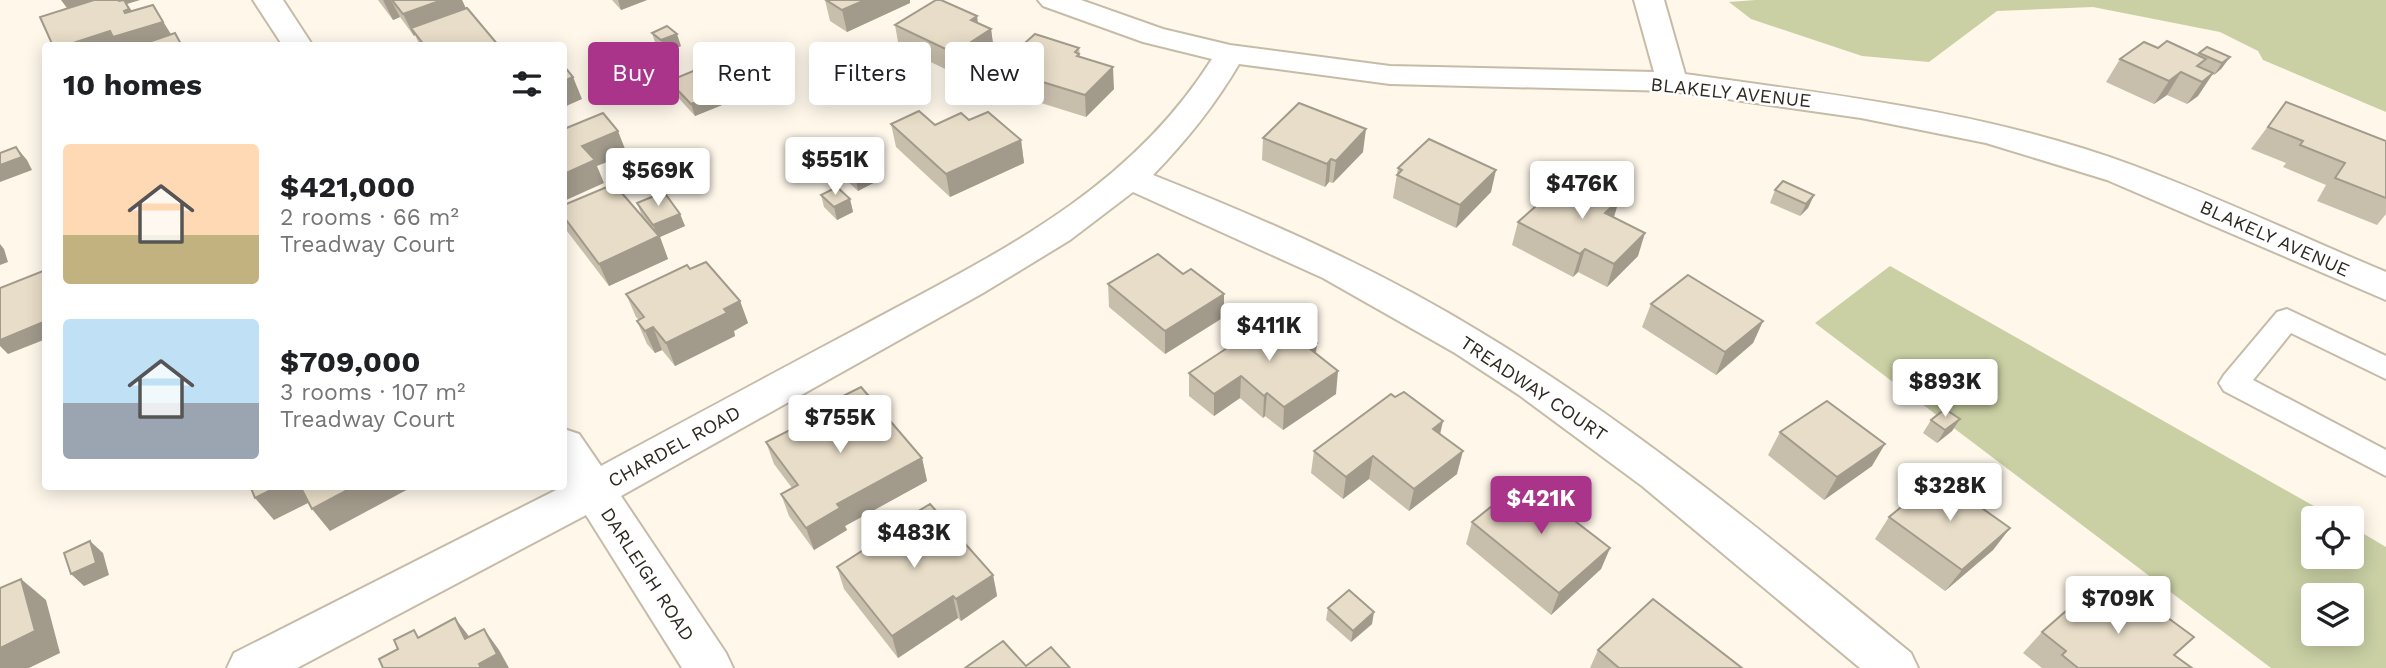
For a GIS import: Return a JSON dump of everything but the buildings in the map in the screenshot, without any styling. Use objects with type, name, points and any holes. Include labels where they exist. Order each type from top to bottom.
[{"type":"street","points":[[268,0],[295,42]]},
{"type":"street","name":"BLAKELY AVENUE","points":[[1053,0],[1154,36],[1230,54],[1390,75],[1672,82],[1861,108],[1992,134],[2119,172],[2386,287]]},
{"type":"street","points":[[1649,0],[1672,82]]},
{"type":"street","name":"CHARDEL ROAD","points":[[251,668],[594,490],[970,284],[1057,232],[1130,178],[1166,142],[1198,103],[1230,54]]},
{"type":"street","name":"TREADWAY COURT","points":[[1130,178],[1319,259],[1404,304],[1505,366],[1615,443],[1748,545],[1894,668]]},
{"type":"street","name":"DARLEIGH ROAD","points":[[567,450],[709,668]]},
{"type":"lane","points":[[2386,368],[2287,319],[2234,383],[2386,464]]},
{"type":"green space","points":[[2386,0],[2386,112],[2263,60],[2258,51],[2220,32],[2093,7],[1997,11],[1929,62],[1862,56],[1751,19],[1729,2]]},
{"type":"green space","points":[[1890,266],[2314,506],[2301,506],[2301,569],[2364,569],[2364,534],[2386,547],[2386,668],[2271,668],[1815,323]]}]
